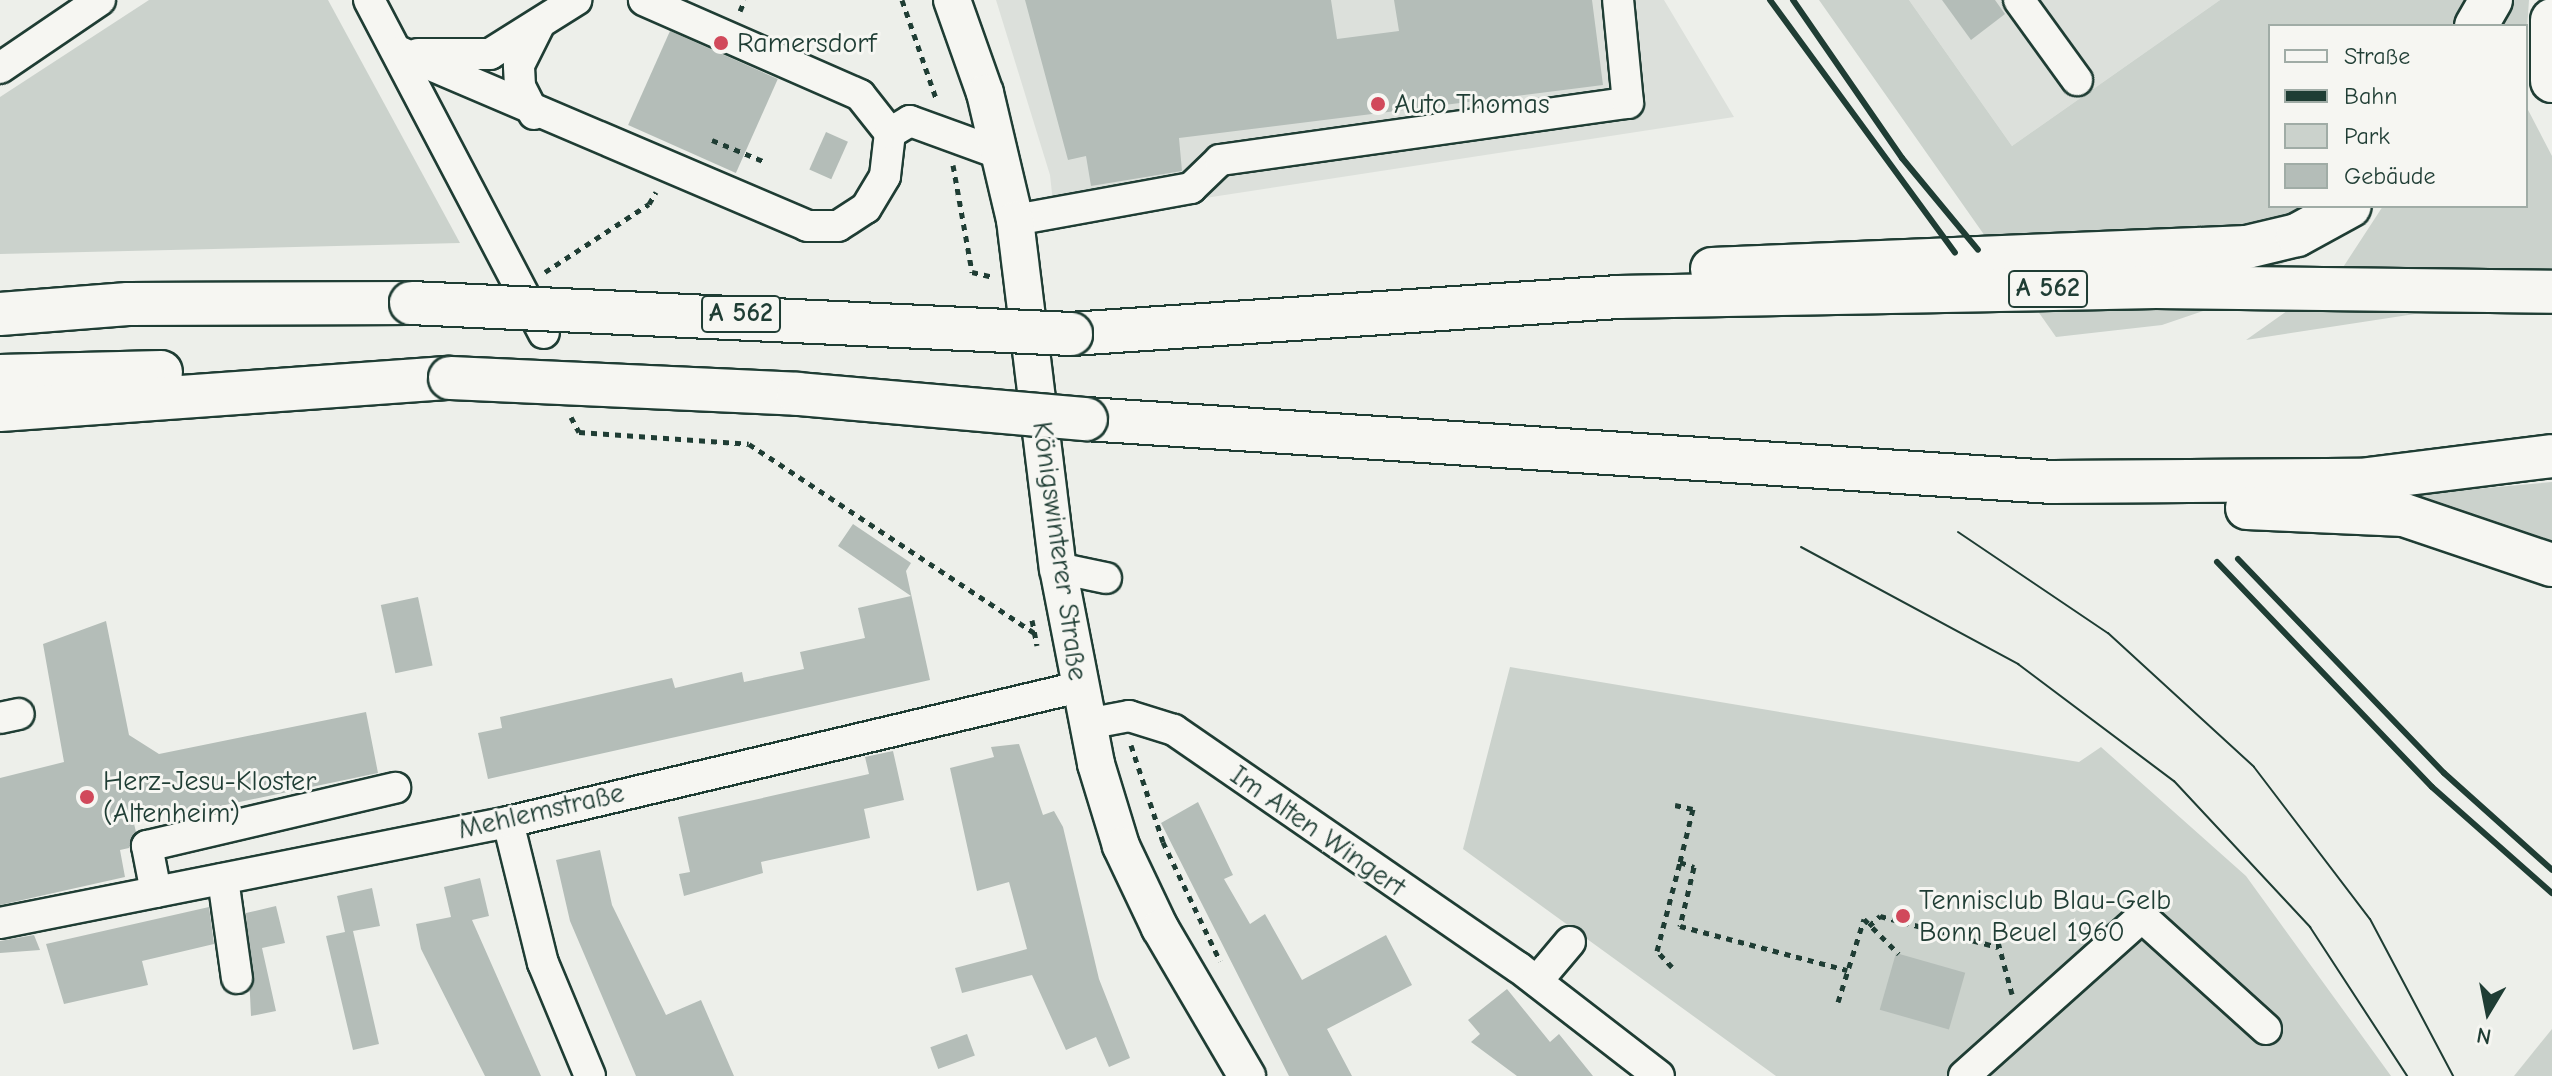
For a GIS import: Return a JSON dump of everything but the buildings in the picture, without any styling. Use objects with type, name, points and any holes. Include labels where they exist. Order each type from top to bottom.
[{"type":"highway","points":[[2477,24],[2491,0]]},
{"type":"highway","points":[[2552,20],[2552,81]]},
{"type":"highway","points":[[1618,297],[1717,267],[2247,247],[2297,235],[2346,208]]},
{"type":"highway","name":"A 562","points":[[0,314],[128,304],[411,303],[1071,334],[1618,297],[2156,287],[2552,292]]},
{"type":"highway","points":[[0,376],[450,378],[798,394],[1086,419],[2053,482],[2360,480],[2552,456]]},
{"type":"highway","points":[[0,410],[450,378]]},
{"type":"highway","points":[[1836,469],[2125,504],[2404,515],[2552,565]]},
{"type":"main road","name":"Königswinterer Straße","points":[[952,0],[1015,220],[1058,568],[1087,724],[1121,846],[1247,1076]]},
{"type":"street","points":[[0,68],[100,0]]},
{"type":"street","points":[[369,0],[400,52],[544,333]]},
{"type":"street","points":[[400,52],[490,54],[576,0]]},
{"type":"street","points":[[400,52],[667,171],[807,226],[838,226],[866,208],[885,176],[890,133],[860,95],[644,0]]},
{"type":"street","points":[[1015,220],[1191,188],[1220,160],[1628,103],[1618,0]]},
{"type":"street","points":[[2019,0],[2077,80]]},
{"type":"street","points":[[534,114],[520,86],[519,65],[545,18]]},
{"type":"street","points":[[890,133],[910,121],[946,129],[998,153]]},
{"type":"street","points":[[1058,568],[1106,578]]},
{"type":"street","name":"Mehlemstraße","points":[[0,923],[508,822],[1079,687]]},
{"type":"street","name":"Im Alten Wingert","points":[[1087,724],[1122,717],[1174,730],[1528,974],[1659,1076]]},
{"type":"street","points":[[156,892],[147,846],[395,788]]},
{"type":"street","points":[[508,822],[543,963],[590,1076]]},
{"type":"street","points":[[223,879],[237,978]]},
{"type":"street","points":[[1964,1076],[2142,917],[2266,1029]]},
{"type":"street","points":[[1528,974],[1570,942]]},
{"type":"path","points":[[902,0],[946,129],[972,272],[1002,279]]},
{"type":"path","points":[[712,140],[765,162]]},
{"type":"path","points":[[522,286],[649,204],[667,171]]},
{"type":"path","points":[[565,406],[579,432],[749,444],[1033,633]]},
{"type":"path","points":[[1122,717],[1163,842],[1224,968]]},
{"type":"path","points":[[1672,967],[1657,951],[1693,809],[1675,805]]},
{"type":"path","points":[[1680,862],[1697,868],[1680,926],[1847,970]]},
{"type":"path","points":[[1869,926],[1880,916],[1998,945],[2009,990],[2030,1016]]},
{"type":"path","points":[[1838,1002],[1864,919],[1899,954]]},
{"type":"shaded area","name":"Auto Thomas","points":[[996,0],[1664,0],[1734,117],[1055,221],[1050,175]]},
{"type":"shaded area","points":[[1909,0],[2220,0],[2012,146]]},
{"type":"green space","points":[[149,0],[328,0],[460,243],[0,254],[0,97]]},
{"type":"green space","points":[[1819,0],[1909,0],[2012,146],[2220,0],[2467,0],[2454,24],[2268,24],[2268,208],[2334,208],[2287,261],[2206,310],[2162,325],[2056,337]]},
{"type":"green space","points":[[2508,0],[2529,0],[2527,24],[2493,24]]},
{"type":"green space","points":[[2528,110],[2552,156],[2552,293],[2246,340],[2338,275],[2382,208],[2528,208]]},
{"type":"green space","points":[[2552,482],[2552,586],[2351,500]]},
{"type":"green space","name":"Tennisclub Blau-Gelb Bonn Beuel 1960","points":[[1510,667],[2079,762],[2101,747],[2246,876],[2391,1076],[1776,1076],[1463,849]]},
{"type":"green space","points":[[2552,1029],[2552,1076],[2514,1076]]},
{"type":"tram line","points":[[1958,532],[2108,633],[2254,767],[2370,919],[2453,1076]]},
{"type":"tram line","points":[[1801,547],[2018,664],[2174,781],[2310,927],[2407,1076]]},
{"type":"railway","points":[[1770,0],[1955,253]]},
{"type":"railway","points":[[1793,0],[1902,158],[1978,250]]},
{"type":"railway","points":[[2238,559],[2444,773],[2552,870]]},
{"type":"railway","points":[[2217,562],[2432,787],[2552,893]]},
{"type":"place","name":"Ramersdorf","points":[[721,43]]},
{"type":"place","name":"Auto Thomas","points":[[1378,104]]},
{"type":"place","name":"Herz-Jesu-Kloster (Altenheim)","points":[[87,797]]},
{"type":"place","name":"Tennisclub Blau-Gelb Bonn Beuel 1960","points":[[1903,916]]}]
